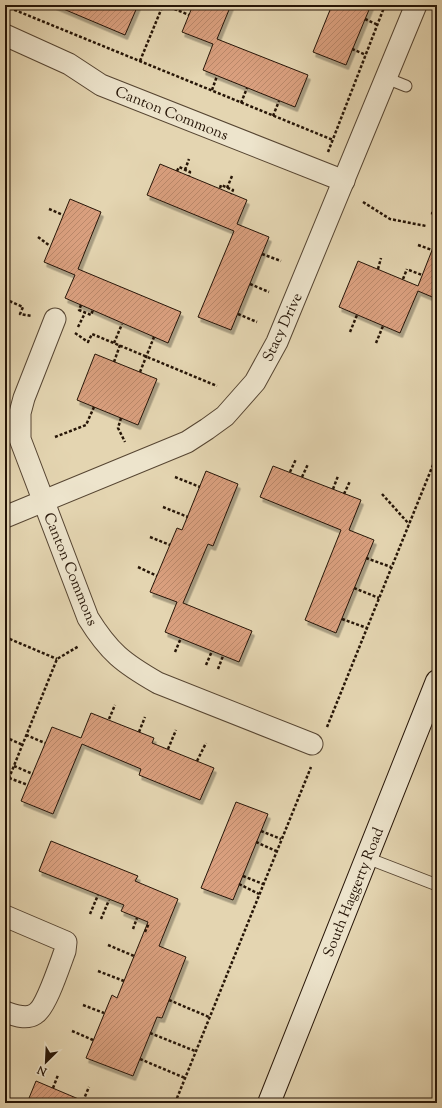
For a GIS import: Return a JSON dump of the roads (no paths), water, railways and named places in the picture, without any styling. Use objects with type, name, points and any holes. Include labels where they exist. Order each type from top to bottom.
[{"type":"main road","name":"South Haggerty Road","points":[[269,1103],[437,681]]},
{"type":"street","name":"Stacy Drive","points":[[5,517],[187,442],[224,416],[255,382],[276,346],[416,5]]},
{"type":"street","name":"Canton Commons","points":[[5,36],[69,64],[101,85],[344,181]]},
{"type":"street","name":"Canton Commons","points":[[55,319],[24,398],[20,413],[20,438],[88,618],[118,658],[158,683],[312,754]]},
{"type":"street","points":[[5,916],[66,942],[65,950],[42,1008],[34,1015],[25,1017],[15,1016],[5,1012]]},
{"type":"lane","points":[[386,78],[406,86]]},
{"type":"lane","points":[[367,858],[437,886]]}]
